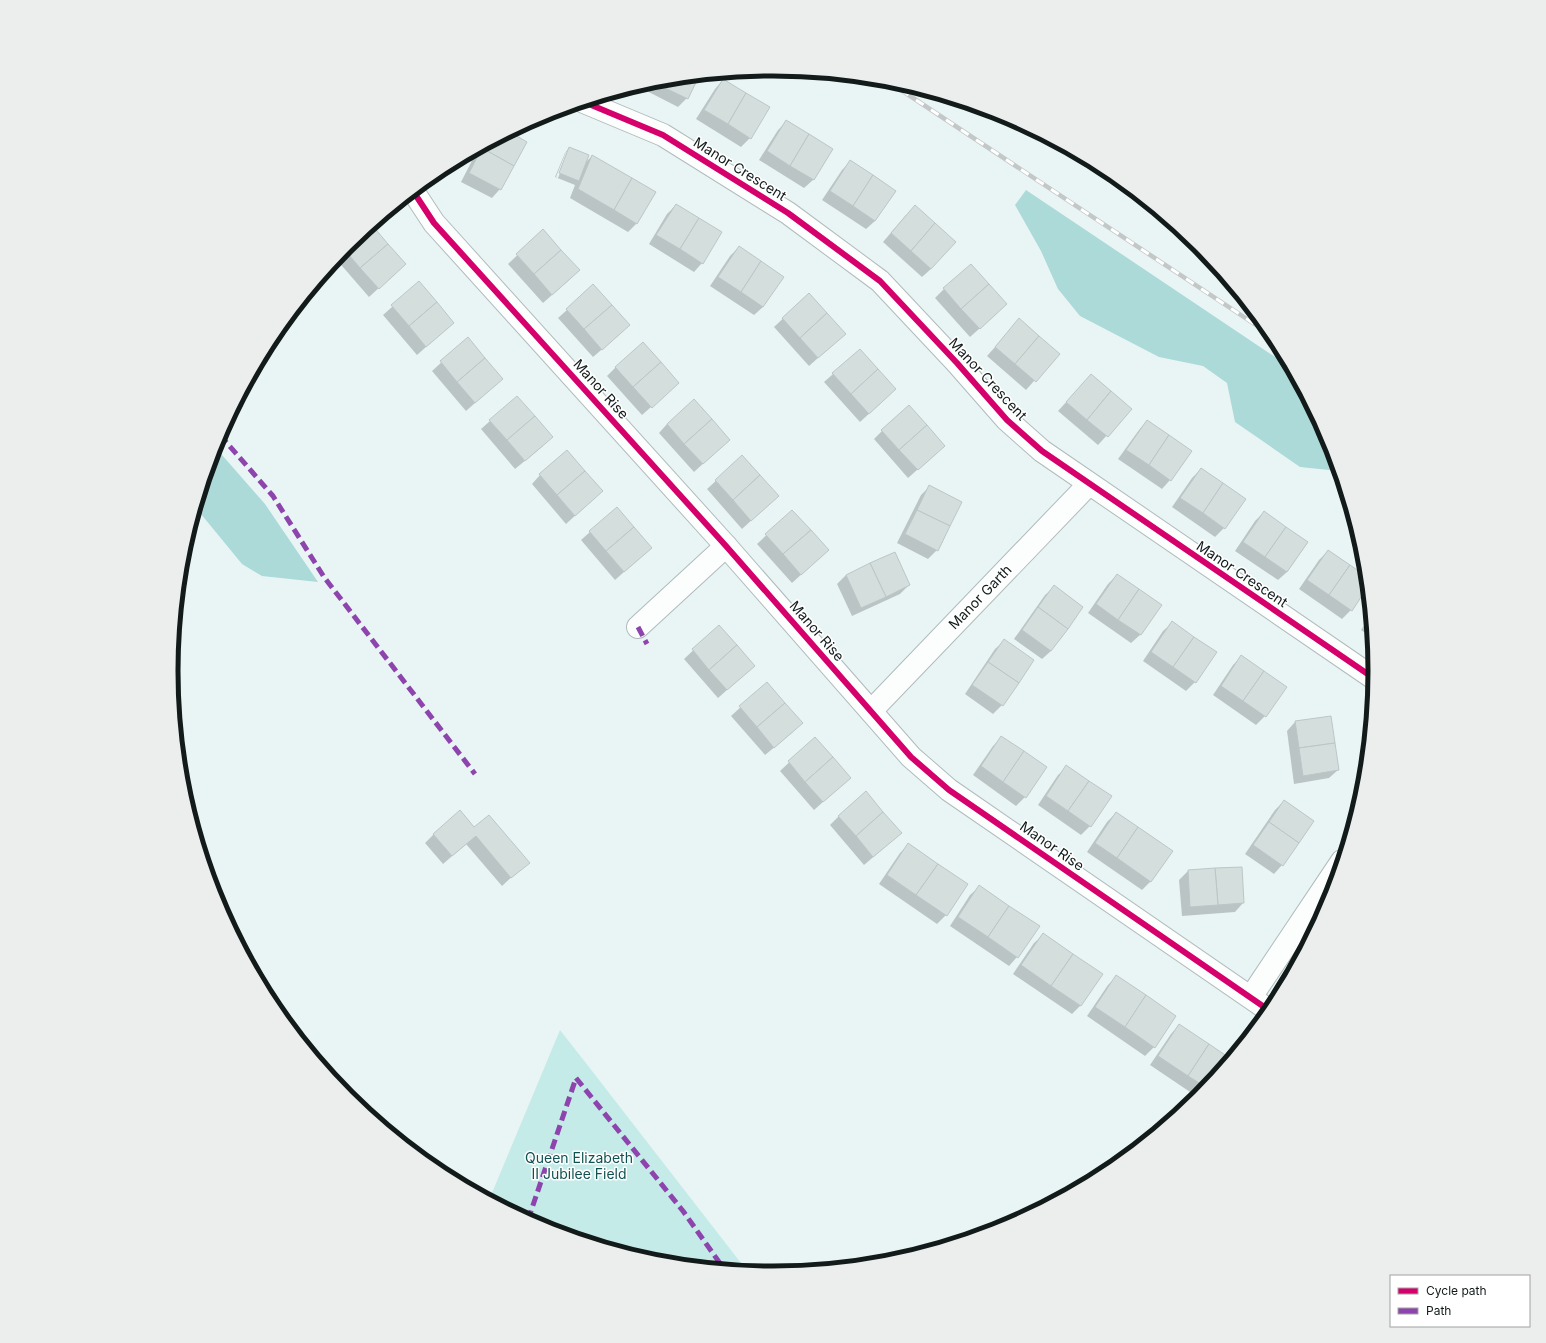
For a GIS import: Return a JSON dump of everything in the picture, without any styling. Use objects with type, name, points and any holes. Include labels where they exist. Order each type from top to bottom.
[{"type":"street","name":"Manor Crescent","points":[[591,105],[664,135],[788,214],[880,281],[957,363],[1007,420],[1042,451],[1368,674]]},
{"type":"street","name":"Manor Rise","points":[[416,195],[434,223],[726,546],[911,757],[949,790],[1264,1007]]},
{"type":"street","name":"Manor Garth","points":[[871,711],[1089,484]]},
{"type":"street","points":[[638,627],[726,546]]},
{"type":"street","points":[[1251,997],[1332,876]]},
{"type":"green space","name":"Queen Elizabeth II Jubilee Field","points":[[560,1030],[744,1266],[695,1262],[657,1256],[619,1247],[545,1222],[491,1196]]},
{"type":"shaded area","points":[[1026,190],[1280,361],[1307,408],[1333,470],[1300,467],[1235,422],[1227,383],[1203,366],[1159,357],[1080,316],[1058,289],[1041,251],[1015,205]]},
{"type":"shaded area","points":[[220,452],[265,504],[318,582],[262,576],[242,564],[199,512],[209,480]]},
{"type":"building","points":[[723,79],[746,93],[728,124],[704,110]]},
{"type":"building","points":[[697,81],[688,99],[664,86]]},
{"type":"building","points":[[746,93],[770,107],[751,139],[728,124]]},
{"type":"building","points":[[786,120],[809,134],[790,166],[767,151]]},
{"type":"building","points":[[809,134],[833,149],[814,180],[790,166]]},
{"type":"building","points":[[515,135],[527,142],[514,166],[486,150]]},
{"type":"building","points":[[569,147],[589,155],[579,181],[559,173]]},
{"type":"building","points":[[486,150],[514,166],[501,190],[469,173],[479,154]]},
{"type":"building","points":[[592,155],[632,178],[614,210],[578,189]]},
{"type":"building","points":[[850,160],[873,175],[853,206],[830,191]]},
{"type":"building","points":[[873,175],[896,191],[875,221],[853,206]]},
{"type":"building","points":[[632,178],[656,192],[637,224],[614,210]]},
{"type":"building","points":[[676,204],[699,218],[680,249],[656,235]]},
{"type":"building","points":[[915,205],[935,223],[911,251],[891,233]]},
{"type":"building","points":[[699,218],[722,232],[703,264],[680,249]]},
{"type":"building","points":[[935,223],[956,242],[931,269],[911,251]]},
{"type":"building","points":[[375,229],[388,244],[360,268],[348,254]]},
{"type":"building","points":[[543,229],[561,250],[534,274],[516,254]]},
{"type":"building","points":[[388,244],[406,264],[379,289],[360,268]]},
{"type":"building","points":[[739,246],[761,261],[741,292],[718,277]]},
{"type":"building","points":[[561,250],[580,270],[552,295],[534,274]]},
{"type":"building","points":[[761,261],[784,277],[763,307],[741,292]]},
{"type":"building","points":[[971,264],[989,284],[961,309],[943,288]]},
{"type":"building","points":[[419,281],[437,302],[409,326],[391,305]]},
{"type":"building","points":[[593,284],[612,305],[584,329],[566,309]]},
{"type":"building","points":[[989,284],[1007,304],[980,329],[961,309]]},
{"type":"building","points":[[809,293],[827,313],[800,338],[782,318]]},
{"type":"building","points":[[437,302],[454,323],[426,347],[409,326]]},
{"type":"building","points":[[612,305],[630,325],[602,350],[584,329]]},
{"type":"building","points":[[827,313],[846,334],[818,358],[800,338]]},
{"type":"building","points":[[1019,318],[1039,336],[1015,364],[995,347]]},
{"type":"building","points":[[1039,336],[1060,354],[1036,382],[1015,364]]},
{"type":"building","points":[[468,337],[485,358],[457,382],[440,361]]},
{"type":"building","points":[[643,342],[661,362],[633,387],[615,367]]},
{"type":"building","points":[[860,349],[878,369],[851,394],[832,373]]},
{"type":"building","points":[[485,358],[503,379],[475,403],[457,382]]},
{"type":"building","points":[[661,362],[679,383],[652,408],[633,387]]},
{"type":"building","points":[[878,369],[896,389],[869,414],[851,394]]},
{"type":"building","points":[[1091,374],[1111,391],[1087,420],[1066,402]]},
{"type":"building","points":[[1111,391],[1132,409],[1108,437],[1087,420]]},
{"type":"building","points":[[517,396],[535,416],[507,440],[489,420]]},
{"type":"building","points":[[694,399],[712,419],[684,444],[667,424]]},
{"type":"building","points":[[909,405],[927,425],[899,450],[881,430]]},
{"type":"building","points":[[535,416],[553,437],[525,461],[507,440]]},
{"type":"building","points":[[712,419],[730,440],[703,464],[684,444]]},
{"type":"building","points":[[1147,420],[1169,435],[1149,465],[1126,450]]},
{"type":"building","points":[[927,425],[945,446],[918,470],[899,450]]},
{"type":"building","points":[[1169,435],[1192,451],[1171,481],[1149,465]]},
{"type":"building","points":[[567,450],[585,471],[557,495],[539,474]]},
{"type":"building","points":[[742,455],[760,475],[733,500],[715,480]]},
{"type":"building","points":[[1201,468],[1223,483],[1203,513],[1180,498]]},
{"type":"building","points":[[585,471],[603,491],[575,516],[557,495]]},
{"type":"building","points":[[760,475],[779,496],[751,521],[733,500]]},
{"type":"building","points":[[1223,483],[1246,499],[1225,529],[1203,513]]},
{"type":"building","points":[[929,485],[962,502],[950,526],[917,510]]},
{"type":"building","points":[[617,507],[634,527],[606,551],[589,531]]},
{"type":"building","points":[[792,510],[811,530],[783,554],[765,534]]},
{"type":"building","points":[[917,510],[950,526],[938,551],[905,534]]},
{"type":"building","points":[[1264,511],[1286,527],[1265,557],[1243,542]]},
{"type":"building","points":[[634,527],[652,548],[624,572],[606,551]]},
{"type":"building","points":[[1286,527],[1308,542],[1287,572],[1265,557]]},
{"type":"building","points":[[811,530],[829,550],[801,575],[783,554]]},
{"type":"building","points":[[1328,550],[1350,565],[1329,595],[1307,580]]},
{"type":"building","points":[[895,552],[910,585],[886,597],[870,563]]},
{"type":"building","points":[[870,563],[886,597],[861,608],[846,575]]},
{"type":"building","points":[[1350,565],[1360,572],[1363,594],[1352,611],[1329,595]]},
{"type":"building","points":[[1117,574],[1139,589],[1118,620],[1096,604]]},
{"type":"building","points":[[1054,585],[1083,607],[1068,629],[1038,607]]},
{"type":"building","points":[[1139,589],[1162,605],[1141,635],[1118,620]]},
{"type":"building","points":[[1038,607],[1068,629],[1051,651],[1022,630]]},
{"type":"building","points":[[1172,621],[1194,637],[1173,667],[1151,652]]},
{"type":"building","points":[[719,625],[737,645],[709,670],[692,649]]},
{"type":"building","points":[[1194,637],[1217,652],[1196,683],[1173,667]]},
{"type":"building","points":[[1004,639],[1034,660],[1019,683],[988,662]]},
{"type":"building","points":[[737,645],[755,666],[727,690],[709,670]]},
{"type":"building","points":[[1241,655],[1264,671],[1243,701],[1221,686]]},
{"type":"building","points":[[988,662],[1019,683],[1003,706],[972,685]]},
{"type":"building","points":[[1264,671],[1287,687],[1266,717],[1243,701]]},
{"type":"building","points":[[767,682],[785,703],[757,727],[739,706]]},
{"type":"building","points":[[785,703],[803,723],[774,748],[757,727]]},
{"type":"building","points":[[1331,716],[1335,743],[1299,748],[1295,721]]},
{"type":"building","points":[[1001,736],[1024,751],[1003,782],[981,766]]},
{"type":"building","points":[[815,737],[833,757],[805,782],[788,761]]},
{"type":"building","points":[[1335,743],[1339,770],[1303,776],[1299,748]]},
{"type":"building","points":[[1024,751],[1047,767],[1026,798],[1003,782]]},
{"type":"building","points":[[833,757],[851,778],[823,802],[805,782]]},
{"type":"building","points":[[1066,765],[1089,781],[1068,811],[1046,796]]},
{"type":"building","points":[[1089,781],[1112,796],[1091,827],[1068,811]]},
{"type":"building","points":[[866,791],[883,812],[856,836],[838,816]]},
{"type":"building","points":[[1284,800],[1314,821],[1299,843],[1269,822]]},
{"type":"building","points":[[460,810],[474,827],[489,815],[530,863],[511,878],[476,836],[452,856],[433,834]]},
{"type":"building","points":[[883,812],[902,833],[873,857],[856,836]]},
{"type":"building","points":[[1116,812],[1138,827],[1117,858],[1095,843]]},
{"type":"building","points":[[1269,822],[1299,843],[1283,866],[1253,845]]},
{"type":"building","points":[[1138,827],[1173,851],[1151,882],[1117,858]]},
{"type":"building","points":[[908,843],[938,864],[916,895],[887,875]]},
{"type":"building","points":[[938,864],[968,884],[947,916],[916,895]]},
{"type":"building","points":[[1242,867],[1244,903],[1218,905],[1215,868]]},
{"type":"building","points":[[1215,868],[1218,905],[1190,907],[1188,870]]},
{"type":"building","points":[[979,885],[1009,906],[988,937],[958,917]]},
{"type":"building","points":[[1009,906],[1040,926],[1018,958],[988,937]]},
{"type":"building","points":[[1043,933],[1073,954],[1051,986],[1021,965]]},
{"type":"building","points":[[1073,954],[1103,974],[1081,1006],[1051,986]]},
{"type":"building","points":[[1116,975],[1146,995],[1125,1027],[1095,1007]]},
{"type":"building","points":[[1146,995],[1176,1016],[1155,1048],[1125,1027]]},
{"type":"building","points":[[1179,1024],[1209,1044],[1188,1076],[1158,1056]]},
{"type":"building","points":[[1209,1044],[1227,1056],[1202,1085],[1188,1076]]},
{"type":"railway","points":[[901,90],[1257,326]]},
{"type":"marked path","points":[[225,440],[273,496],[324,577],[475,774]]},
{"type":"marked path","points":[[638,627],[647,644]]},
{"type":"marked path","points":[[576,1078],[683,1211],[721,1265]]},
{"type":"marked path","points":[[530,1215],[576,1078]]},
{"type":"cycle path","points":[[591,105],[663,135],[788,213],[880,281],[957,363],[1007,420],[1042,451],[1368,674]]},
{"type":"cycle path","points":[[416,195],[434,223],[726,546],[911,757],[949,790],[1264,1007]]}]
